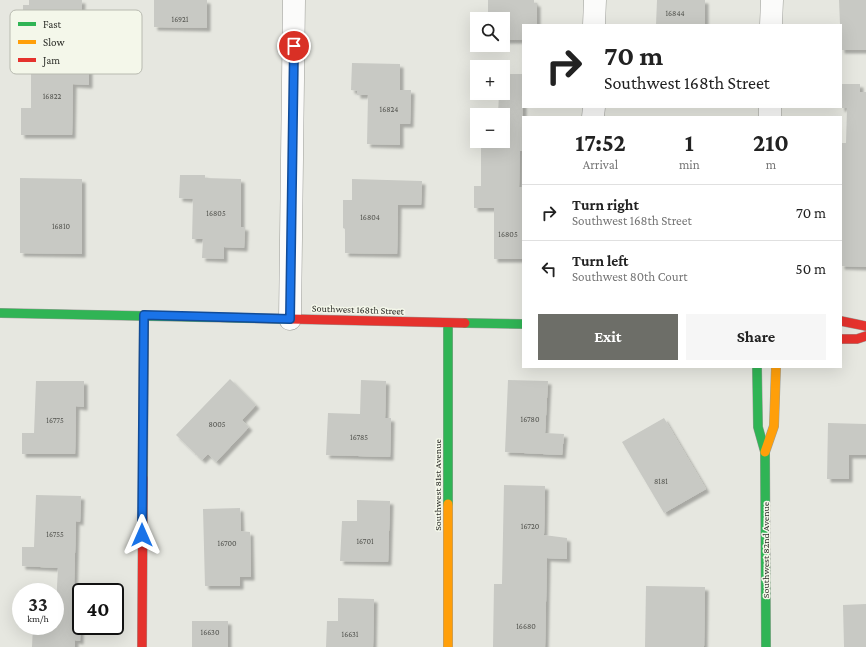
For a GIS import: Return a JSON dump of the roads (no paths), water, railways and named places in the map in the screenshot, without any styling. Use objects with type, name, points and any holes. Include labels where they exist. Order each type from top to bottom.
[{"type":"street","points":[[290,319],[294,0]]},
{"type":"street","points":[[594,24],[595,0]]},
{"type":"street","points":[[771,24],[772,0]]},
{"type":"street","name":"Southwest 168th Street","points":[[0,313],[522,324]]},
{"type":"street","points":[[142,647],[144,315]]},
{"type":"street","points":[[842,321],[858,322],[866,326]]},
{"type":"street","name":"Southwest 81st Avenue","points":[[448,323],[448,647]]},
{"type":"street","points":[[842,339],[857,339],[866,336]]},
{"type":"street","name":"Southwest 82nd Avenue","points":[[757,368],[758,427],[765,452],[766,647]]},
{"type":"street","name":"Southwest 82nd Avenue","points":[[765,452],[774,426],[776,368]]}]
